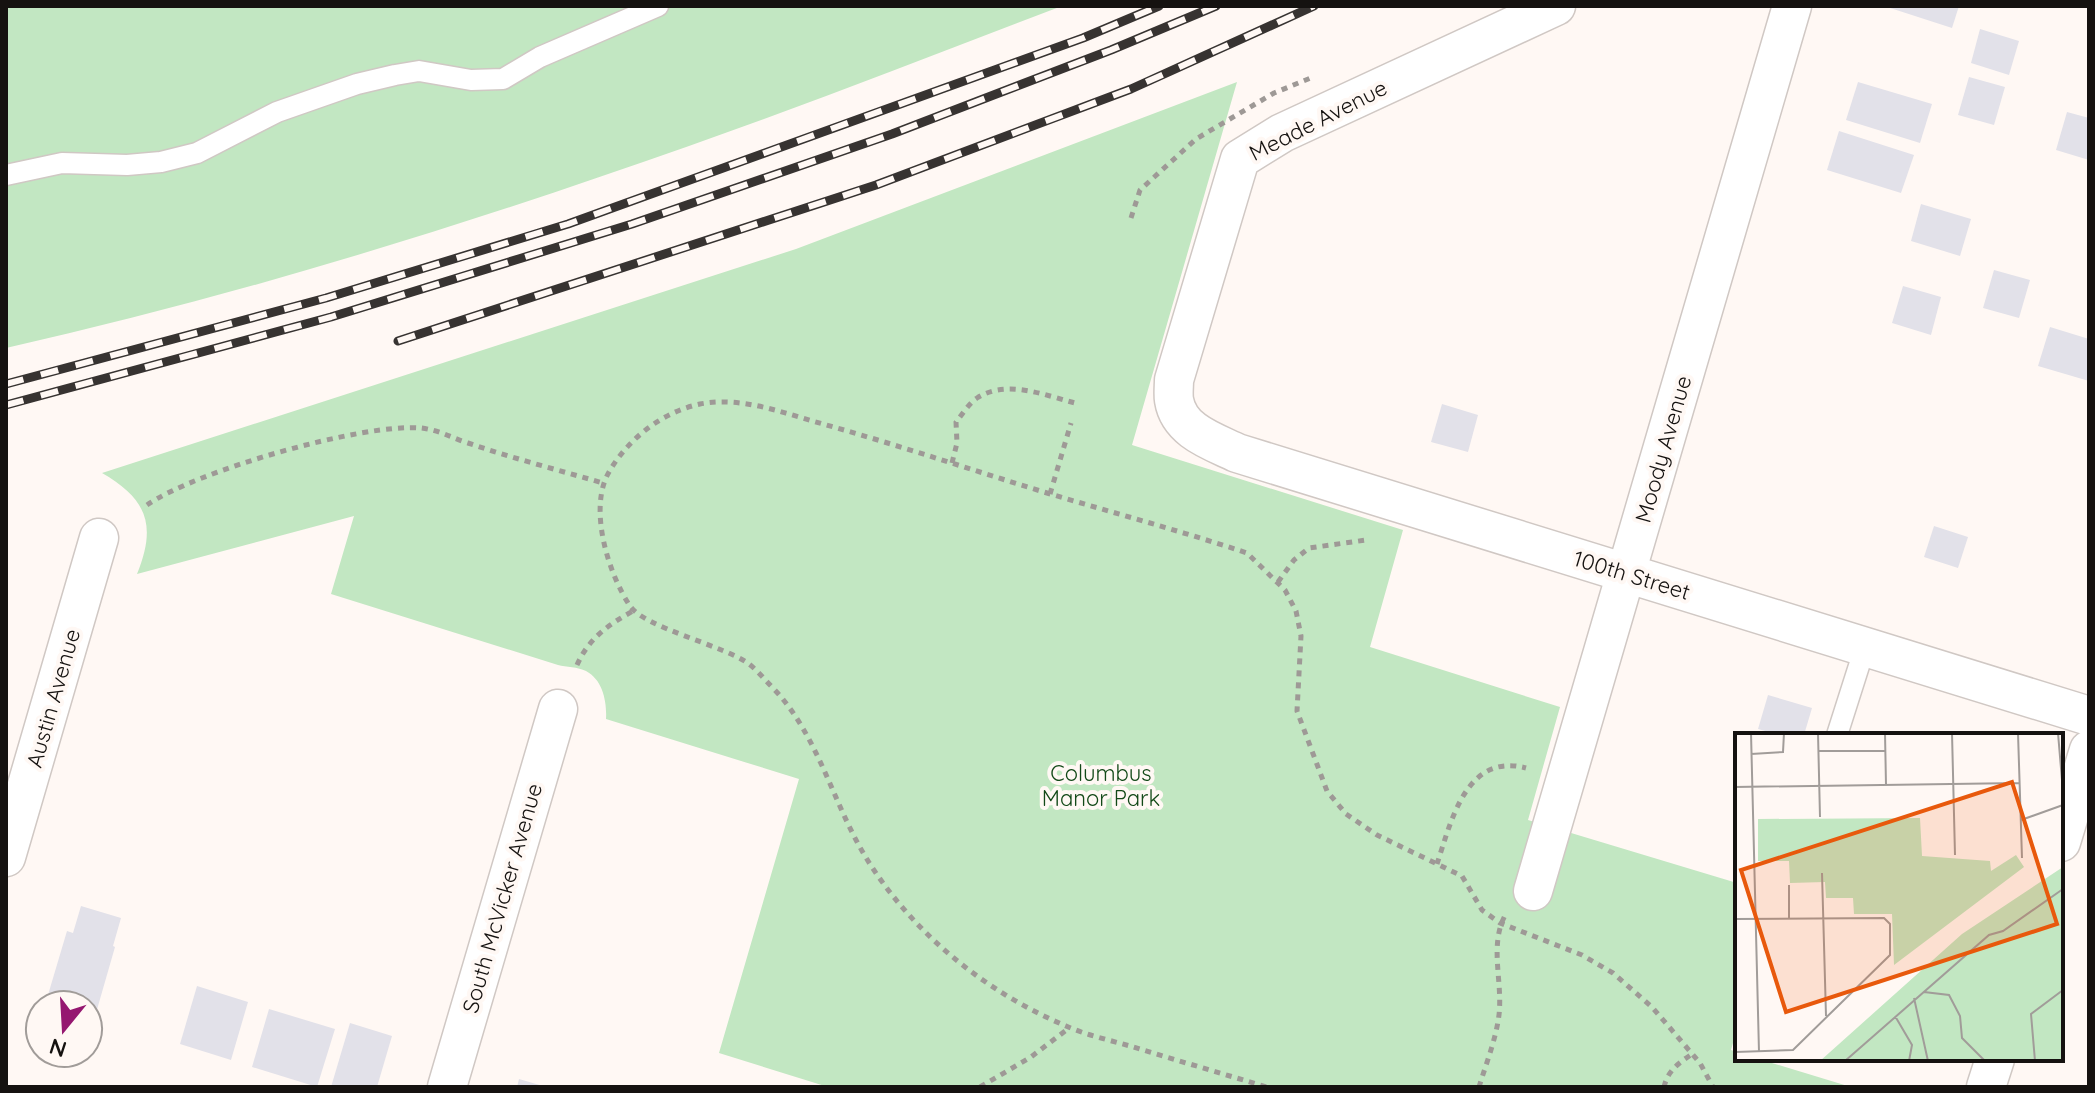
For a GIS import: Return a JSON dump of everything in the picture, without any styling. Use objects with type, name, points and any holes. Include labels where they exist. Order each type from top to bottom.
[{"type":"street","name":"Meade Avenue","points":[[1181,420],[1173,400],[1174,380],[1240,159],[1282,133],[1556,6]]},
{"type":"street","name":"Moody Avenue","points":[[1521,899],[1627,574],[1792,6]]},
{"type":"street","name":"100th Street","points":[[1181,420],[1201,436],[1237,453],[2089,716]]},
{"type":"street","name":"Austin Avenue","points":[[6,857],[13,808],[99,538]]},
{"type":"street","name":"South McVicker Avenue","points":[[447,1087],[558,709]]},
{"type":"street","points":[[2063,835],[2089,750]]},
{"type":"street","points":[[1986,1087],[1994,1061]]},
{"type":"lane","points":[[6,175],[62,163],[127,165],[161,162],[197,153],[277,112],[357,84],[395,75],[419,71],[471,80],[503,79],[540,57],[658,6]]},
{"type":"lane","points":[[1838,733],[1865,647]]},
{"type":"path","points":[[952,463],[957,443],[956,422],[976,398],[1001,389],[1027,390],[1075,403]]},
{"type":"path","points":[[1266,1087],[1069,1028],[1021,1004],[973,974],[938,945],[900,903],[867,859],[844,819],[813,744],[775,690],[748,664],[633,611],[612,576],[604,549],[601,522],[603,483],[633,441],[664,417],[701,404],[745,403],[1247,553],[1285,590],[1296,611],[1301,636],[1297,711],[1327,791],[1346,814],[1377,835],[1462,876],[1482,910],[1500,923],[1582,955],[1613,973],[1652,1007],[1692,1054],[1713,1087]]},
{"type":"path","points":[[1050,494],[1071,423]]},
{"type":"path","points":[[147,505],[193,481],[284,452],[349,435],[394,428],[443,432],[465,442],[603,483]]},
{"type":"path","points":[[1278,582],[1294,560],[1309,548],[1366,540]]},
{"type":"path","points":[[577,665],[584,649],[604,627],[633,611]]},
{"type":"path","points":[[1437,864],[1463,794],[1476,778],[1497,768],[1518,765],[1526,768]]},
{"type":"path","points":[[1479,1087],[1499,1017],[1496,947],[1500,923],[1521,899]]},
{"type":"path","points":[[980,1087],[1031,1057],[1069,1028]]},
{"type":"path","points":[[1664,1087],[1666,1077],[1675,1066],[1692,1054]]},
{"type":"green space","points":[[6,6],[1062,6],[736,129],[520,204],[265,282],[6,348]]},
{"type":"green space","name":"Columbus Manor Park","points":[[1237,82],[1132,445],[1403,530],[1370,647],[1560,707],[1528,820],[1735,882],[1735,1036],[1731,1050],[1735,1051],[1735,1061],[1766,1061],[1851,1087],[828,1087],[719,1053],[799,779],[606,719],[605,699],[600,686],[592,675],[583,670],[558,665],[331,594],[354,516],[137,574],[146,541],[144,515],[129,493],[102,473],[796,249]]},
{"type":"building","points":[[1884,6],[1959,6],[1952,28]]},
{"type":"building","points":[[1980,29],[2019,41],[2009,75],[1971,63]]},
{"type":"building","points":[[1969,77],[2005,87],[1994,125],[1958,115]]},
{"type":"building","points":[[1858,82],[1932,104],[1920,143],[1846,120]]},
{"type":"building","points":[[2067,112],[2089,118],[2089,160],[2056,150]]},
{"type":"building","points":[[1839,131],[1914,155],[1901,193],[1827,170]]},
{"type":"building","points":[[1921,204],[1971,219],[1960,256],[1911,241]]},
{"type":"building","points":[[1994,270],[2030,280],[2019,318],[1983,308]]},
{"type":"building","points":[[1903,286],[1941,297],[1931,335],[1892,323]]},
{"type":"building","points":[[2050,327],[2089,339],[2089,381],[2038,366]]},
{"type":"building","points":[[1442,404],[1478,415],[1468,452],[1431,442]]},
{"type":"building","points":[[1934,526],[1968,537],[1958,568],[1924,557]]},
{"type":"building","points":[[1768,695],[1812,708],[1805,733],[1773,733],[1758,729]]},
{"type":"building","points":[[81,906],[121,918],[103,989],[50,989],[67,931],[73,933]]},
{"type":"building","points":[[197,986],[248,1002],[231,1060],[180,1044]]},
{"type":"building","points":[[269,1009],[335,1029],[317,1087],[252,1067]]},
{"type":"building","points":[[350,1023],[392,1036],[377,1087],[331,1087]]},
{"type":"building","points":[[519,1079],[543,1086],[543,1087],[517,1087]]},
{"type":"railway","points":[[6,384],[326,298],[568,224],[1083,38],[1159,6]]},
{"type":"railway","points":[[6,405],[331,317],[632,224],[892,134],[1216,6]]},
{"type":"railway","points":[[398,341],[876,185],[1131,89],[1314,6]]}]
